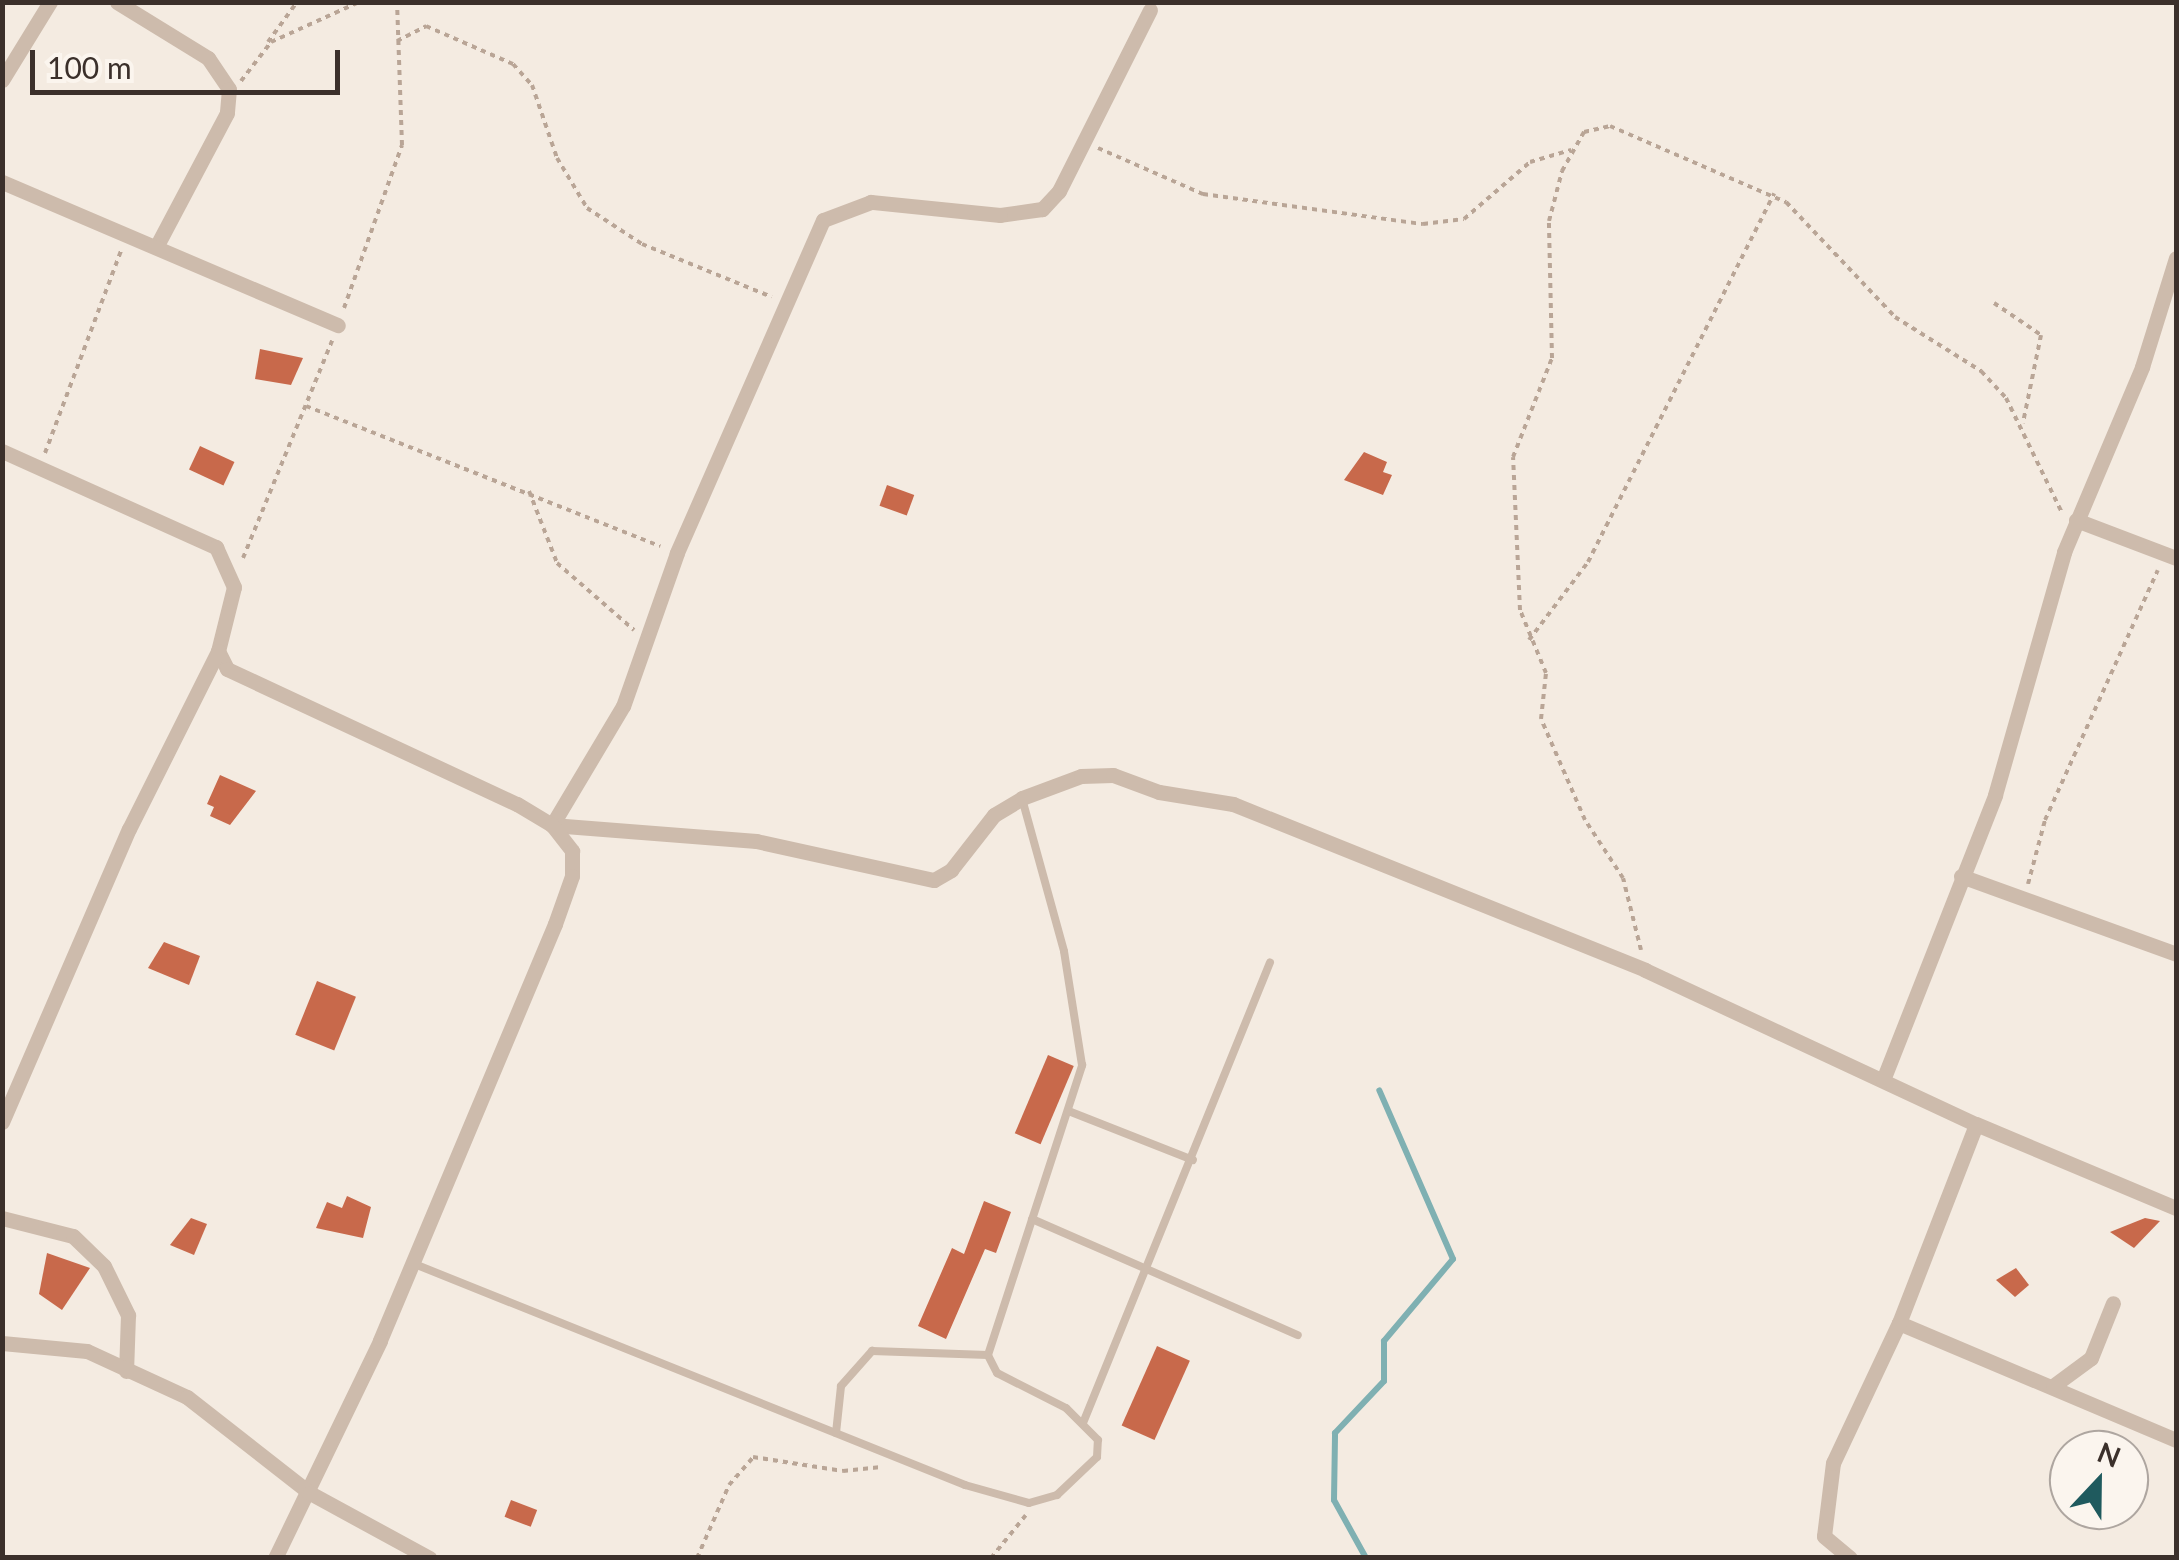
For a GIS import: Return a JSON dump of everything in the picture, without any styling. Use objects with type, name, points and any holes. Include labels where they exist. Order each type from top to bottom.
[{"type":"street","points":[[2,80],[50,2]]},
{"type":"street","points":[[117,2],[208,58],[229,89],[227,112],[157,245]]},
{"type":"street","points":[[552,825],[623,706],[677,553],[782,302],[830,214],[871,202],[1031,214],[1059,191],[1081,138],[1150,10]]},
{"type":"street","points":[[2,182],[128,232],[338,325]]},
{"type":"street","points":[[1883,1080],[1995,794],[2076,520],[2142,367],[2176,258]]},
{"type":"street","points":[[2,451],[187,528],[216,547],[233,581],[218,650],[129,829],[2,1122]]},
{"type":"street","points":[[2076,520],[2171,556]]},
{"type":"street","points":[[218,650],[227,670],[269,693],[552,825],[756,841],[926,880],[951,870],[994,815],[1022,798],[1104,773],[1233,804],[1645,970],[1976,1124],[2176,1208]]},
{"type":"street","points":[[275,1558],[310,1493],[411,1263],[569,888],[572,851],[552,825]]},
{"type":"street","points":[[1961,876],[2176,954]]},
{"type":"street","points":[[1850,1558],[1824,1536],[1826,1487],[1899,1323],[1976,1124]]},
{"type":"street","points":[[2,1218],[73,1236],[104,1266],[128,1315],[126,1371]]},
{"type":"street","points":[[2052,1386],[2092,1358],[2113,1303]]},
{"type":"street","points":[[1899,1323],[2176,1440]]},
{"type":"street","points":[[2,1343],[80,1349],[204,1407],[310,1493],[429,1558]]},
{"type":"lane","points":[[411,1263],[897,1458],[1038,1503],[1098,1458],[1100,1446],[1083,1423],[997,1373],[988,1354],[1071,1112],[1082,1041],[1022,798]]},
{"type":"lane","points":[[1083,1423],[1150,1269],[1270,964]]},
{"type":"lane","points":[[1071,1112],[1193,1160]]},
{"type":"lane","points":[[1032,1219],[1298,1335]]},
{"type":"lane","points":[[836,1433],[842,1386],[872,1351],[988,1354]]},
{"type":"path","points":[[229,89],[297,2]]},
{"type":"path","points":[[266,46],[358,2]]},
{"type":"path","points":[[233,581],[338,325],[399,160],[404,116],[397,2]]},
{"type":"path","points":[[397,40],[426,26],[513,64],[532,85],[563,170],[596,216],[782,302]]},
{"type":"path","points":[[1645,970],[1623,878],[1585,820],[1541,719],[1546,673],[1529,640],[1512,456],[1552,358],[1548,238],[1571,150],[1591,126],[1610,126],[1774,193],[1896,317],[1981,372],[2023,423],[2044,488],[2076,520]]},
{"type":"path","points":[[1081,138],[1203,194],[1403,224],[1464,219],[1530,162],[1571,150]]},
{"type":"path","points":[[1529,640],[1588,562],[1774,193]]},
{"type":"path","points":[[39,466],[128,232]]},
{"type":"path","points":[[1994,303],[2041,335],[2023,423]]},
{"type":"path","points":[[306,406],[529,491],[677,553]]},
{"type":"path","points":[[529,491],[557,562],[645,640]]},
{"type":"path","points":[[2024,898],[2044,820],[2171,556]]},
{"type":"path","points":[[697,1558],[729,1485],[753,1457],[844,1471],[897,1458]]},
{"type":"path","points":[[991,1558],[1038,1503]]},
{"type":"building","points":[[260,349],[303,358],[291,385],[255,379]]},
{"type":"building","points":[[200,446],[234,462],[223,486],[189,470]]},
{"type":"building","points":[[1364,452],[1387,462],[1383,472],[1392,475],[1383,495],[1344,480]]},
{"type":"building","points":[[887,485],[914,495],[907,516],[879,506]]},
{"type":"building","points":[[220,775],[256,791],[230,825],[210,816],[214,807],[207,804]]},
{"type":"building","points":[[164,942],[200,956],[189,985],[148,968]]},
{"type":"building","points":[[317,981],[356,997],[334,1051],[295,1035]]},
{"type":"building","points":[[1048,1055],[1074,1066],[1041,1144],[1015,1133]]},
{"type":"building","points":[[347,1196],[371,1207],[363,1238],[316,1228],[327,1202],[342,1208]]},
{"type":"building","points":[[984,1201],[1011,1212],[996,1253],[985,1249],[946,1339],[918,1326],[952,1248],[964,1254]]},
{"type":"building","points":[[191,1218],[207,1224],[194,1255],[170,1245]]},
{"type":"building","points":[[2145,1218],[2160,1221],[2134,1248],[2110,1232]]},
{"type":"building","points":[[47,1253],[90,1268],[62,1310],[39,1294]]},
{"type":"building","points":[[2016,1268],[2029,1285],[2015,1297],[1996,1280]]},
{"type":"building","points":[[1157,1346],[1190,1361],[1155,1440],[1122,1425]]},
{"type":"building","points":[[511,1500],[537,1510],[531,1527],[505,1517]]},
{"type":"waterway","points":[[1366,1558],[1334,1500],[1335,1433],[1384,1381],[1384,1341],[1453,1259],[1379,1090]]}]
